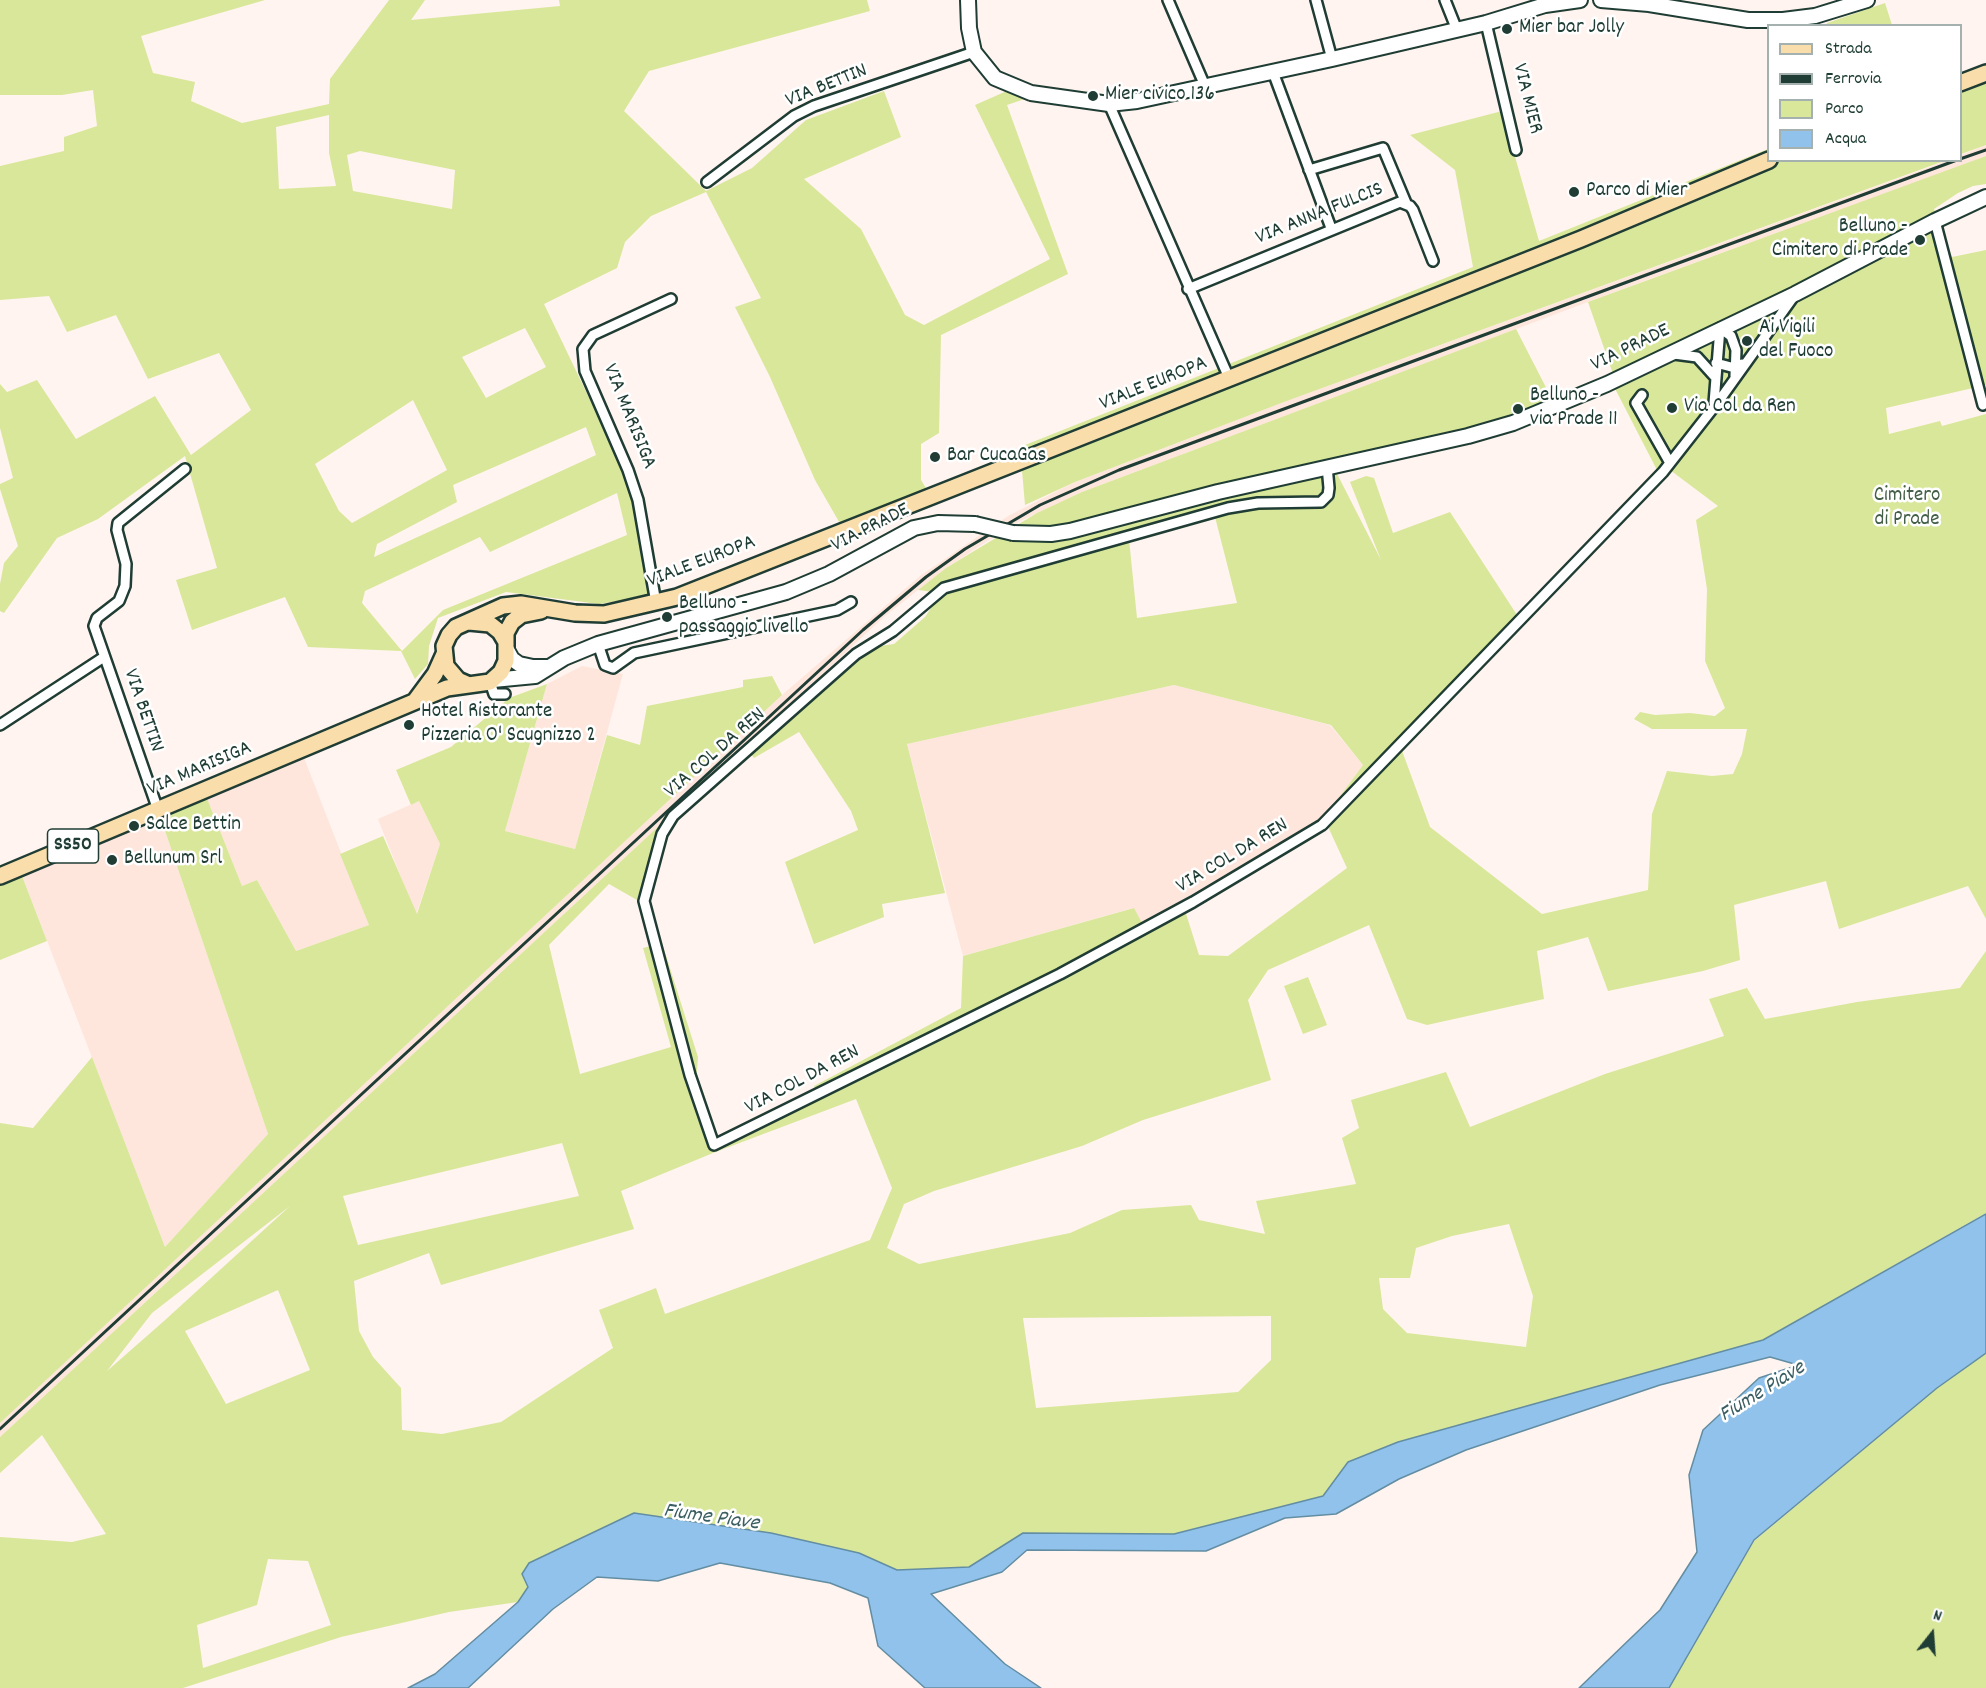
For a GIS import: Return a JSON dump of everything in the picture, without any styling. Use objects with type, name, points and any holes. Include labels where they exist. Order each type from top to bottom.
[{"type":"main road","points":[[968,0],[969,28],[974,52],[988,72],[1011,87],[1041,96],[1109,104],[1137,101],[1457,30],[1486,23],[1544,2],[1580,0]]},
{"type":"main road","points":[[1601,0],[1649,4],[1748,20],[1783,20],[1815,16],[1867,0]]},
{"type":"main road","points":[[1962,82],[1986,73]]},
{"type":"main road","name":"VIALE EUROPA","points":[[466,622],[503,606],[521,604],[546,609],[604,614],[656,603],[1581,239],[1767,161]]},
{"type":"main road","name":"VIA PRADE","points":[[491,681],[535,676],[598,644],[786,592],[829,574],[914,528],[938,523],[975,524],[1013,533],[1051,534],[1070,531],[1327,466],[1497,428],[1543,412],[1668,354],[1795,294],[1986,197]]},
{"type":"main road","name":"VIALE EUROPA","points":[[507,646],[506,633],[512,622],[521,615],[546,609]]},
{"type":"main road","points":[[466,622],[478,621],[490,624],[500,632],[519,664],[533,668],[549,667]]},
{"type":"main road","name":"VIA MARISIGA","points":[[415,700],[435,674],[449,635],[466,622]]},
{"type":"main road","points":[[491,681],[501,672],[507,646]]},
{"type":"main road","points":[[444,654],[451,674],[466,684]]},
{"type":"main road","name":"VIA MARISIGA","points":[[0,876],[415,700],[428,698],[456,685],[491,681]]},
{"type":"street","points":[[1168,0],[1205,86]]},
{"type":"street","points":[[1316,0],[1332,59]]},
{"type":"street","points":[[1445,0],[1457,30]]},
{"type":"street","name":"VIA MIER","points":[[1486,23],[1516,150]]},
{"type":"street","name":"VIA BETTIN","points":[[707,182],[794,116],[814,106],[974,52]]},
{"type":"street","points":[[1273,72],[1331,228]]},
{"type":"street","points":[[1109,104],[1188,289],[1229,378]]},
{"type":"street","points":[[1309,170],[1383,148],[1406,203]]},
{"type":"street","name":"VIA ANNA FULCIS","points":[[1188,289],[1394,203],[1406,203],[1413,210],[1433,261]]},
{"type":"street","points":[[1935,221],[1983,405]]},
{"type":"street","name":"VIA COL DA REN","points":[[1327,466],[1328,495],[1321,502],[1258,503],[1135,533],[1066,556],[944,588],[911,617],[856,654],[673,816],[662,834],[644,901],[690,1075],[714,1145],[1060,974],[1193,902],[1322,825],[1670,463],[1734,380],[1795,294]]},
{"type":"street","name":"VIA MARISIGA","points":[[656,603],[638,500],[628,470],[585,371],[583,349],[593,335],[671,298]]},
{"type":"street","points":[[1714,403],[1720,328]]},
{"type":"street","name":"VIA COL DA REN","points":[[1720,328],[1732,339],[1737,366],[1734,380]]},
{"type":"street","points":[[1668,354],[1681,353],[1697,357],[1716,378]]},
{"type":"street","points":[[1716,363],[1737,366],[1747,362]]},
{"type":"street","points":[[1642,395],[1638,397],[1636,403],[1670,463]]},
{"type":"street","name":"VIA BETTIN","points":[[158,810],[95,631],[95,622],[119,601],[126,579],[118,523],[185,469]]},
{"type":"street","points":[[598,644],[605,665],[612,668],[634,653],[837,610],[851,602]]},
{"type":"street","name":"VIA BETTIN","points":[[0,725],[104,657]]},
{"type":"street","points":[[491,681],[494,694],[505,694]]},
{"type":"shaded area","points":[[1986,145],[1986,156],[1644,281],[1082,492],[1014,524],[946,568],[885,616],[0,1437],[0,1423],[782,695],[920,576],[1008,516],[1075,482],[1284,402],[1943,162],[1962,162],[1962,155]]},
{"type":"shaded area","points":[[582,666],[623,674],[575,849],[505,831],[547,684]]},
{"type":"shaded area","points":[[1174,685],[1330,725],[1363,765],[1324,818],[1142,923],[1133,908],[963,956],[907,744]]},
{"type":"shaded area","points":[[301,750],[369,925],[296,951],[257,880],[242,886],[204,791]]},
{"type":"shaded area","points":[[419,801],[440,844],[416,915],[378,819]]},
{"type":"shaded area","points":[[158,810],[268,1134],[165,1247],[19,868]]},
{"type":"green space","points":[[0,0],[265,0],[141,36],[153,73],[195,82],[191,101],[242,123],[329,104],[330,79],[389,0],[425,0],[411,20],[560,6],[559,0],[867,0],[870,11],[649,71],[624,111],[706,191],[752,168],[806,120],[884,91],[901,137],[804,179],[861,229],[905,315],[924,325],[1050,259],[975,105],[1009,90],[1045,92],[1007,105],[1068,274],[941,335],[939,433],[921,444],[921,480],[929,493],[842,527],[815,480],[770,377],[735,307],[761,298],[706,192],[651,216],[625,242],[617,268],[544,304],[626,475],[637,505],[643,560],[650,596],[599,604],[506,592],[438,618],[429,646],[428,664],[415,679],[401,651],[308,647],[285,597],[192,630],[176,580],[217,568],[185,456],[98,519],[57,538],[4,613],[0,611],[0,584],[4,563],[18,546],[0,489],[0,484],[13,478],[0,428],[0,384],[7,392],[37,380],[76,439],[155,396],[191,455],[251,410],[219,353],[148,379],[116,315],[67,332],[49,296],[0,300],[0,166],[64,151],[64,137],[97,126],[93,90],[62,95],[0,95]],"holes":[[[329,115],[329,153],[336,186],[279,189],[276,127]],[[360,151],[455,170],[452,209],[353,191],[347,155]],[[525,328],[546,367],[486,398],[462,357]],[[413,400],[447,470],[352,523],[339,511],[315,464]],[[586,427],[596,455],[374,557],[377,544],[457,502],[453,485]],[[617,493],[627,535],[443,610],[402,651],[362,603],[365,591],[480,537],[490,552]]]},
{"type":"green space","points":[[1885,3],[1892,24],[1827,24]]},
{"type":"green space","points":[[1986,81],[1986,145],[1962,154],[1962,91]]},
{"type":"green space","points":[[1502,111],[1539,241],[1767,149],[1767,162],[1941,162],[1284,402],[1075,482],[1025,505],[1020,447],[1473,267],[1455,170],[1410,135]]},
{"type":"green space","name":"Cimitero di Prade","points":[[1986,156],[1986,184],[1973,186],[1958,193],[1934,209],[1952,257],[1986,250],[1986,385],[1886,408],[1889,434],[1940,421],[1942,426],[1986,414],[1986,919],[1968,886],[1839,929],[1826,881],[1734,905],[1740,960],[1703,971],[1608,991],[1588,937],[1537,951],[1544,999],[1427,1025],[1407,1019],[1369,925],[1268,970],[1248,1000],[1271,1080],[1143,1120],[1082,1146],[934,1191],[904,1204],[887,1248],[919,1264],[1070,1233],[1122,1210],[1191,1205],[1199,1220],[1265,1234],[1256,1201],[1356,1184],[1342,1138],[1359,1128],[1351,1100],[1446,1072],[1470,1127],[1605,1074],[1724,1036],[1709,999],[1747,988],[1765,1019],[1857,1002],[1960,988],[1986,951],[1986,1213],[1763,1340],[1398,1442],[1348,1462],[1323,1496],[1174,1534],[1023,1533],[969,1567],[897,1570],[859,1553],[771,1533],[634,1513],[529,1563],[528,1587],[518,1602],[449,1612],[341,1637],[183,1688],[0,1688],[0,1537],[72,1542],[106,1534],[42,1435],[0,1473],[0,1437],[661,824],[637,900],[609,884],[549,945],[580,1074],[671,1047],[643,948],[662,943],[698,1057],[695,1097],[711,1145],[818,1096],[814,1086],[961,1008],[963,956],[1134,908],[1142,923],[1182,901],[1199,955],[1228,956],[1347,868],[1324,818],[1363,765],[1331,725],[1174,685],[907,744],[945,893],[882,904],[884,917],[814,944],[785,862],[858,830],[851,811],[799,732],[754,758],[744,746],[852,650],[894,644],[925,617],[941,593],[918,590],[946,568],[1037,513],[1082,492],[1516,329],[1554,403],[1481,426],[1330,460],[1381,560],[1350,482],[1366,476],[1374,478],[1393,533],[1450,512],[1519,618],[1401,748],[1430,827],[1542,914],[1648,890],[1652,814],[1667,771],[1712,776],[1733,774],[1742,754],[1747,729],[1652,729],[1634,719],[1640,712],[1655,715],[1690,713],[1715,716],[1725,708],[1705,661],[1707,589],[1696,520],[1718,506],[1662,464],[1658,472],[1609,377],[1613,374],[1588,302]],"holes":[[[1215,517],[1237,603],[1137,618],[1129,539]],[[856,1099],[892,1188],[870,1240],[665,1314],[656,1288],[599,1310],[613,1348],[501,1422],[442,1434],[402,1430],[401,1388],[373,1357],[359,1331],[354,1281],[429,1253],[441,1285],[634,1229],[621,1191],[713,1153]],[[562,1143],[579,1196],[358,1245],[343,1196]],[[290,1206],[164,1321],[107,1371],[152,1313]],[[1509,1224],[1533,1296],[1526,1347],[1407,1333],[1383,1309],[1379,1278],[1410,1278],[1416,1248],[1452,1236]],[[278,1290],[310,1370],[226,1404],[185,1331]],[[1271,1316],[1271,1360],[1238,1392],[1036,1408],[1023,1318]],[[268,1559],[308,1561],[331,1625],[203,1668],[197,1625],[257,1605]]]},
{"type":"green space","points":[[772,676],[782,695],[0,1423],[0,1123],[33,1128],[92,1057],[165,1247],[268,1134],[158,810],[204,791],[242,886],[257,880],[296,951],[369,925],[340,854],[383,836],[417,914],[440,844],[419,801],[411,805],[396,770],[451,747],[509,698],[547,684],[505,831],[575,849],[607,735],[640,745],[647,706],[743,687],[743,680]]},
{"type":"green space","points":[[19,868],[47,941],[0,960],[0,876]]},
{"type":"green space","points":[[1308,977],[1327,1025],[1303,1034],[1284,986]]},
{"type":"green space","points":[[1986,1353],[1986,1688],[1669,1688],[1754,1541],[1937,1388]]},
{"type":"water","name":"Fiume Piave","points":[[1986,1214],[1986,1353],[1937,1388],[1754,1540],[1669,1688],[1579,1688],[1660,1610],[1697,1552],[1689,1475],[1703,1430],[1759,1378],[1798,1365],[1770,1357],[1660,1385],[1466,1450],[1399,1479],[1336,1514],[1285,1518],[1206,1551],[1027,1550],[1002,1572],[931,1594],[1005,1664],[1041,1688],[925,1688],[878,1646],[868,1598],[830,1583],[720,1563],[658,1581],[597,1577],[553,1609],[468,1688],[408,1688],[435,1674],[518,1602],[528,1587],[522,1574],[529,1563],[634,1513],[771,1533],[859,1553],[897,1570],[969,1567],[1023,1533],[1174,1534],[1323,1496],[1348,1462],[1398,1442],[1763,1340]]},
{"type":"railway","points":[[1962,158],[1986,150]]},
{"type":"railway","points":[[0,1429],[863,630],[926,577],[965,549],[1040,505],[1119,470],[1952,162]]},
{"type":"place","name":"Mier bar Jolly","points":[[1507,29]]},
{"type":"place","name":"Mier civico 136","points":[[1093,96]]},
{"type":"place","name":"Parco di Mier","points":[[1574,192]]},
{"type":"place","name":"Belluno - Cimitero di Prade","points":[[1920,240]]},
{"type":"place","name":"Ai Vigili del Fuoco","points":[[1747,341]]},
{"type":"place","name":"Via Col da Ren","points":[[1672,408]]},
{"type":"place","name":"Belluno - via Prade 11","points":[[1518,409]]},
{"type":"place","name":"Bar CucaGas","points":[[935,457]]},
{"type":"place","name":"Belluno - passaggio livello","points":[[667,617]]},
{"type":"place","name":"Hotel Ristorante Pizzeria O' Scugnizzo 2","points":[[409,725]]},
{"type":"place","name":"Salce Bettin","points":[[134,826]]},
{"type":"place","name":"Bellunum Srl","points":[[112,860]]}]
